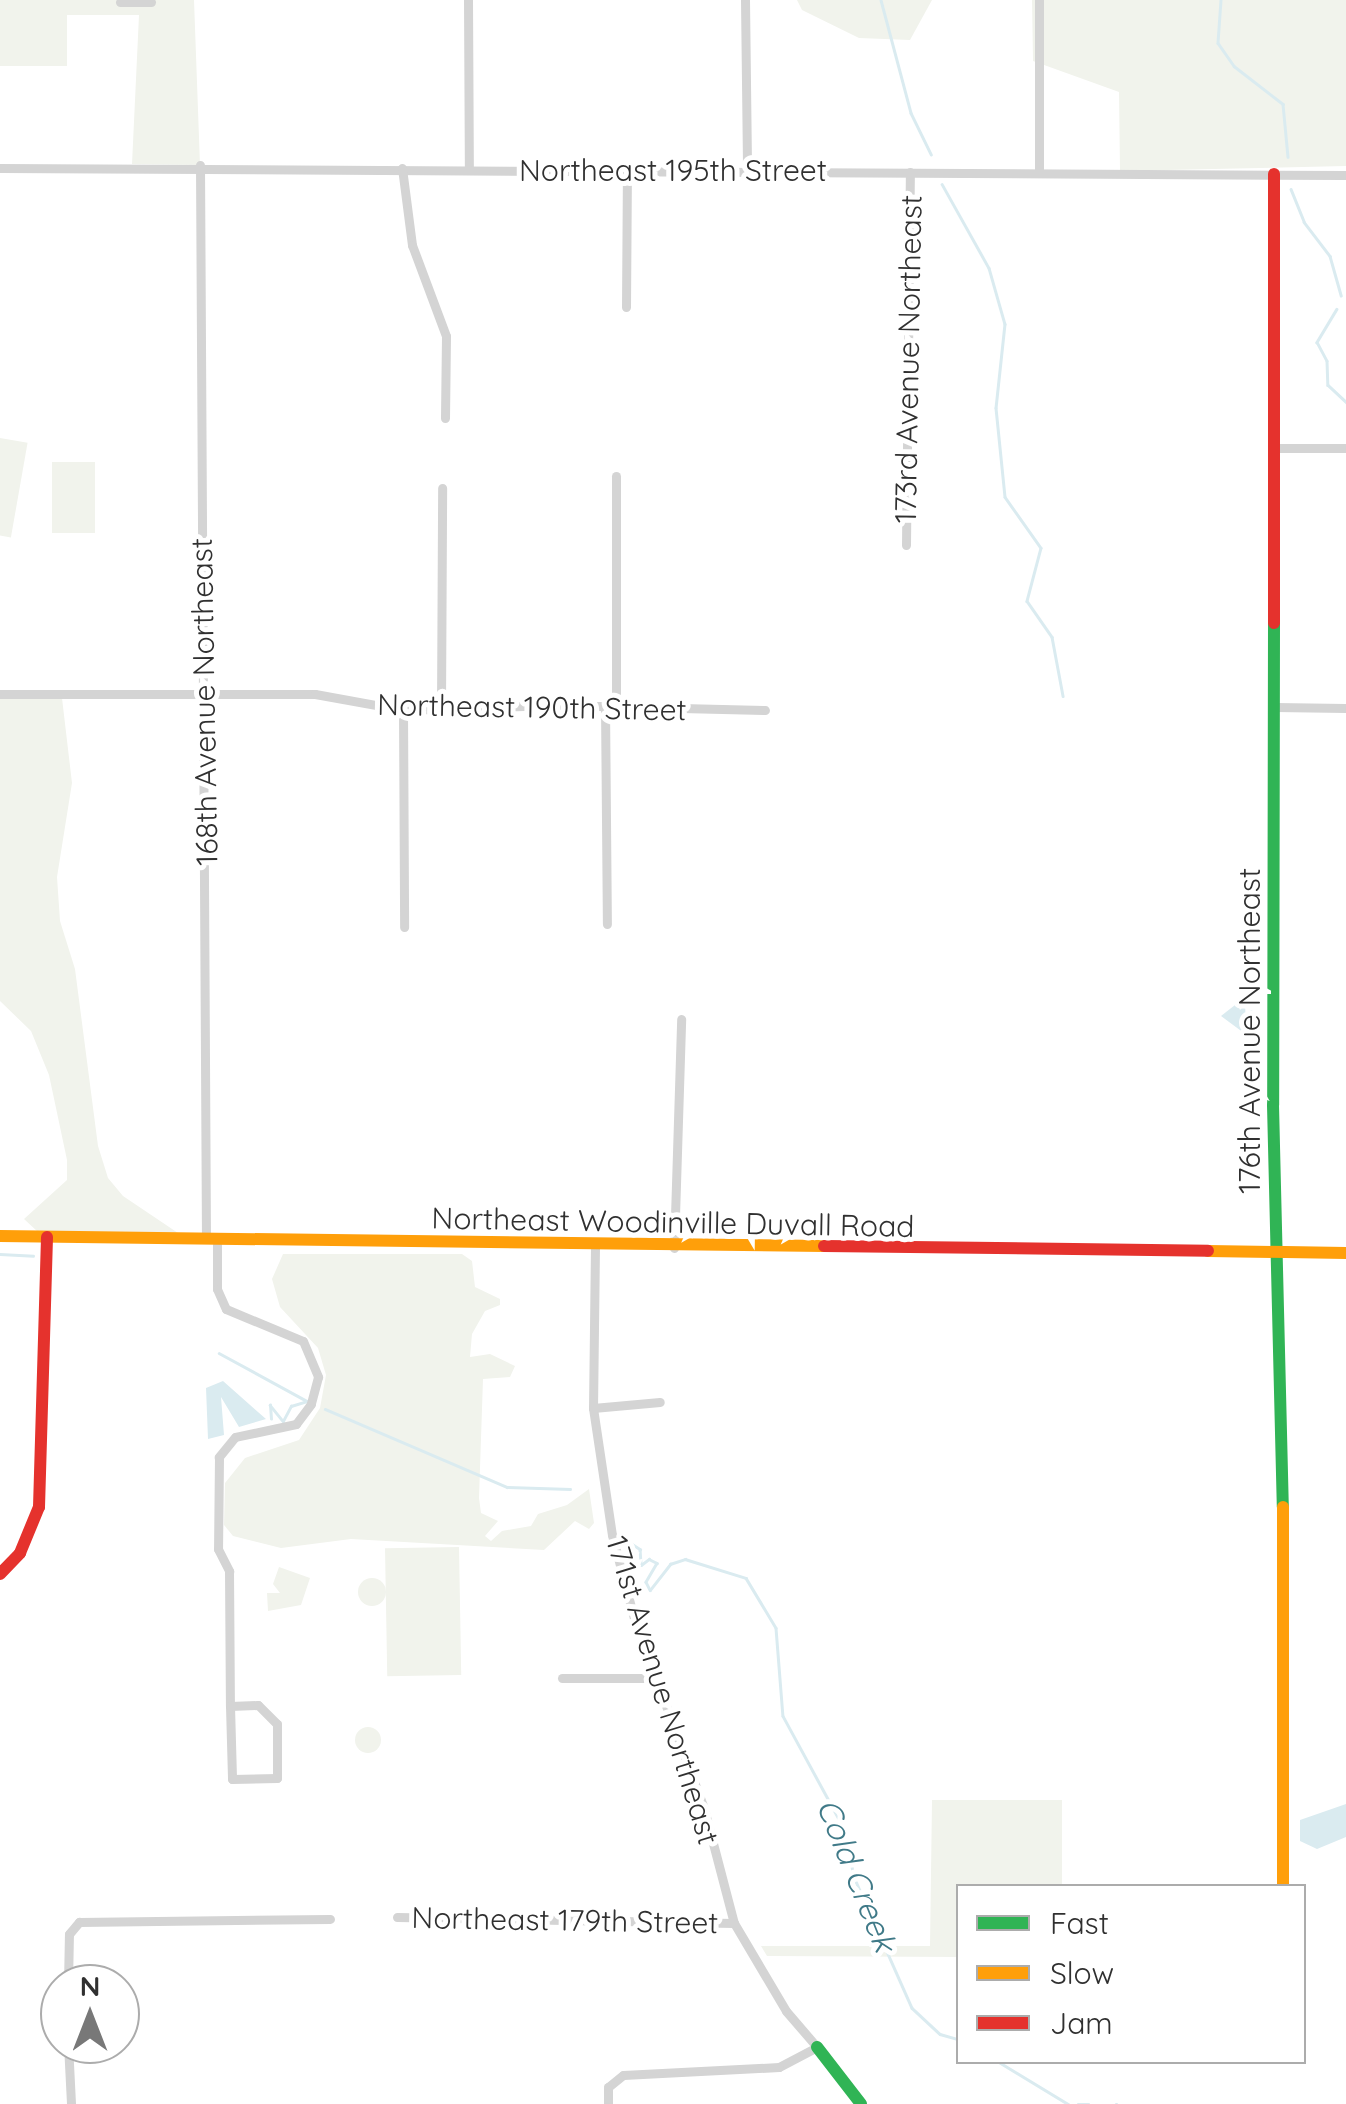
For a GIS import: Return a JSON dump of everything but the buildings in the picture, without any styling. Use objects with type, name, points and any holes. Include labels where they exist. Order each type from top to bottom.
[{"type":"street","points":[[468,0],[469,168]]},
{"type":"street","points":[[745,0],[747,171]]},
{"type":"street","points":[[1039,172],[1040,0]]},
{"type":"street","points":[[120,2],[151,2]]},
{"type":"street","name":"Northeast 195th Street","points":[[0,168],[200,165],[1346,175]]},
{"type":"street","name":"168th Avenue Northeast","points":[[200,165],[212,1240],[217,1288],[226,1309],[303,1341],[318,1378],[311,1404],[296,1424],[235,1437],[219,1457],[217,1535],[229,1571],[230,1706]]},
{"type":"street","points":[[402,168],[412,244],[446,336],[445,418]]},
{"type":"street","points":[[626,170],[626,307]]},
{"type":"street","name":"173rd Avenue Northeast","points":[[906,545],[910,172]]},
{"type":"street","name":"176th Avenue Northeast","points":[[1274,174],[1275,1252],[1283,1375],[1283,1884]]},
{"type":"street","points":[[1276,448],[1346,448]]},
{"type":"street","points":[[607,924],[616,476]]},
{"type":"street","points":[[441,708],[442,488]]},
{"type":"street","name":"Northeast 190th Street","points":[[0,694],[315,694],[403,710],[610,705],[765,710]]},
{"type":"street","points":[[1275,707],[1346,708]]},
{"type":"street","points":[[403,710],[404,927]]},
{"type":"street","points":[[674,1248],[681,1019]]},
{"type":"street","name":"Northeast Woodinville Duvall Road","points":[[0,1236],[674,1248],[1346,1253]]},
{"type":"street","points":[[5,1570],[39,1507],[47,1237]]},
{"type":"street","name":"171st Avenue Northeast","points":[[594,1246],[594,1408],[612,1535],[654,1678],[704,1809],[734,1924],[786,2012],[817,2047]]},
{"type":"street","points":[[594,1408],[660,1402]]},
{"type":"street","points":[[562,1678],[654,1678]]},
{"type":"street","points":[[258,1705],[276,1724],[278,1778],[232,1780],[230,1706],[258,1705]]},
{"type":"street","name":"Northeast 179th Street","points":[[396,1918],[734,1924]]},
{"type":"street","points":[[68,1964],[69,1934],[80,1922],[330,1919]]},
{"type":"street","points":[[608,2104],[608,2087],[632,2073],[779,2066],[817,2047],[861,2104]]},
{"type":"street","points":[[69,2064],[71,2104]]},
{"type":"shaded area","points":[[0,0],[194,0],[200,165],[132,164],[139,15],[67,15],[67,66],[0,66]]},
{"type":"shaded area","points":[[797,0],[932,0],[910,40],[859,38],[802,10]]},
{"type":"shaded area","points":[[1032,0],[1346,0],[1346,166],[1120,171],[1119,92],[1033,61]]},
{"type":"shaded area","points":[[0,438],[28,443],[11,537],[0,535]]},
{"type":"shaded area","points":[[52,462],[95,462],[95,533],[52,533]]},
{"type":"shaded area","points":[[0,697],[62,698],[72,783],[57,877],[60,921],[75,969],[98,1146],[108,1178],[123,1196],[178,1233],[38,1232],[24,1219],[67,1180],[67,1160],[49,1075],[31,1031],[0,1001]]},
{"type":"shaded area","points":[[1235,1005],[1253,1011],[1252,1039],[1221,1016]]},
{"type":"shaded area","points":[[283,1254],[462,1254],[472,1261],[475,1287],[500,1299],[500,1305],[485,1311],[472,1334],[470,1357],[490,1354],[515,1366],[510,1377],[483,1379],[479,1498],[481,1513],[498,1521],[485,1536],[491,1541],[502,1531],[531,1526],[538,1514],[567,1505],[589,1489],[594,1523],[589,1529],[575,1521],[544,1550],[351,1539],[281,1548],[233,1536],[224,1525],[225,1483],[245,1458],[299,1440],[320,1408],[326,1375],[318,1348],[280,1307],[272,1279]]},
{"type":"shaded area","points":[[223,1381],[266,1419],[239,1427],[221,1397],[224,1435],[208,1439],[206,1388]]},
{"type":"shaded area","points":[[459,1547],[461,1675],[387,1676],[385,1548]]},
{"type":"shaded area","points":[[279,1567],[310,1578],[301,1605],[268,1611],[267,1593],[280,1593],[273,1584]]},
{"type":"shaded area","points":[[372,1578],[382,1582],[386,1592],[382,1602],[372,1606],[362,1602],[358,1592],[362,1582]]},
{"type":"shaded area","points":[[368,1727],[377,1731],[381,1740],[377,1749],[368,1753],[359,1749],[355,1740],[359,1731]]},
{"type":"shaded area","points":[[932,1800],[1062,1800],[1062,1884],[956,1884],[956,1957],[767,1956],[761,1946],[930,1946]]},
{"type":"shaded area","points":[[1346,1804],[1346,1837],[1317,1849],[1300,1841],[1300,1820]]},
{"type":"waterway","points":[[881,0],[911,113],[931,154]]},
{"type":"waterway","points":[[1221,0],[1218,43],[1234,66],[1283,104],[1288,157]]},
{"type":"waterway","points":[[942,184],[989,268],[1005,324],[996,408],[1005,497],[1041,548],[1027,601],[1052,637],[1063,696]]},
{"type":"waterway","points":[[1291,189],[1304,222],[1330,256],[1341,295]]},
{"type":"waterway","points":[[1337,309],[1317,342],[1327,361],[1328,385],[1346,402]]},
{"type":"waterway","points":[[0,1254],[33,1256]]},
{"type":"waterway","points":[[219,1353],[307,1401]]},
{"type":"waterway","points":[[271,1419],[270,1405],[283,1421],[291,1406],[307,1401]]},
{"type":"waterway","points":[[325,1409],[507,1487],[570,1489]]},
{"type":"waterway","name":"Cold Creek","points":[[626,1540],[640,1549],[641,1565],[649,1559],[657,1563],[646,1582],[650,1590],[670,1564],[685,1559],[746,1578],[776,1628],[783,1716],[845,1830],[854,1877],[912,2008],[940,2034],[956,2038]]},
{"type":"waterway","name":"Cold Creek","points":[[1002,2064],[1068,2104]]},
{"type":"waterway","name":"Cold Creek","points":[[1078,2104],[1089,2104]]},
{"type":"traffic: fast","points":[[1274,623],[1273,1105],[1283,1507]]},
{"type":"traffic: fast","points":[[817,2047],[861,2104]]},
{"type":"traffic: slow","points":[[0,1236],[824,1246]]},
{"type":"traffic: slow","points":[[1208,1251],[1346,1253]]},
{"type":"traffic: slow","points":[[1283,1507],[1283,1884]]},
{"type":"traffic: jam","points":[[1274,174],[1274,623]]},
{"type":"traffic: jam","points":[[0,1574],[20,1553],[39,1507],[47,1237]]},
{"type":"traffic: jam","points":[[824,1246],[1208,1251]]}]
